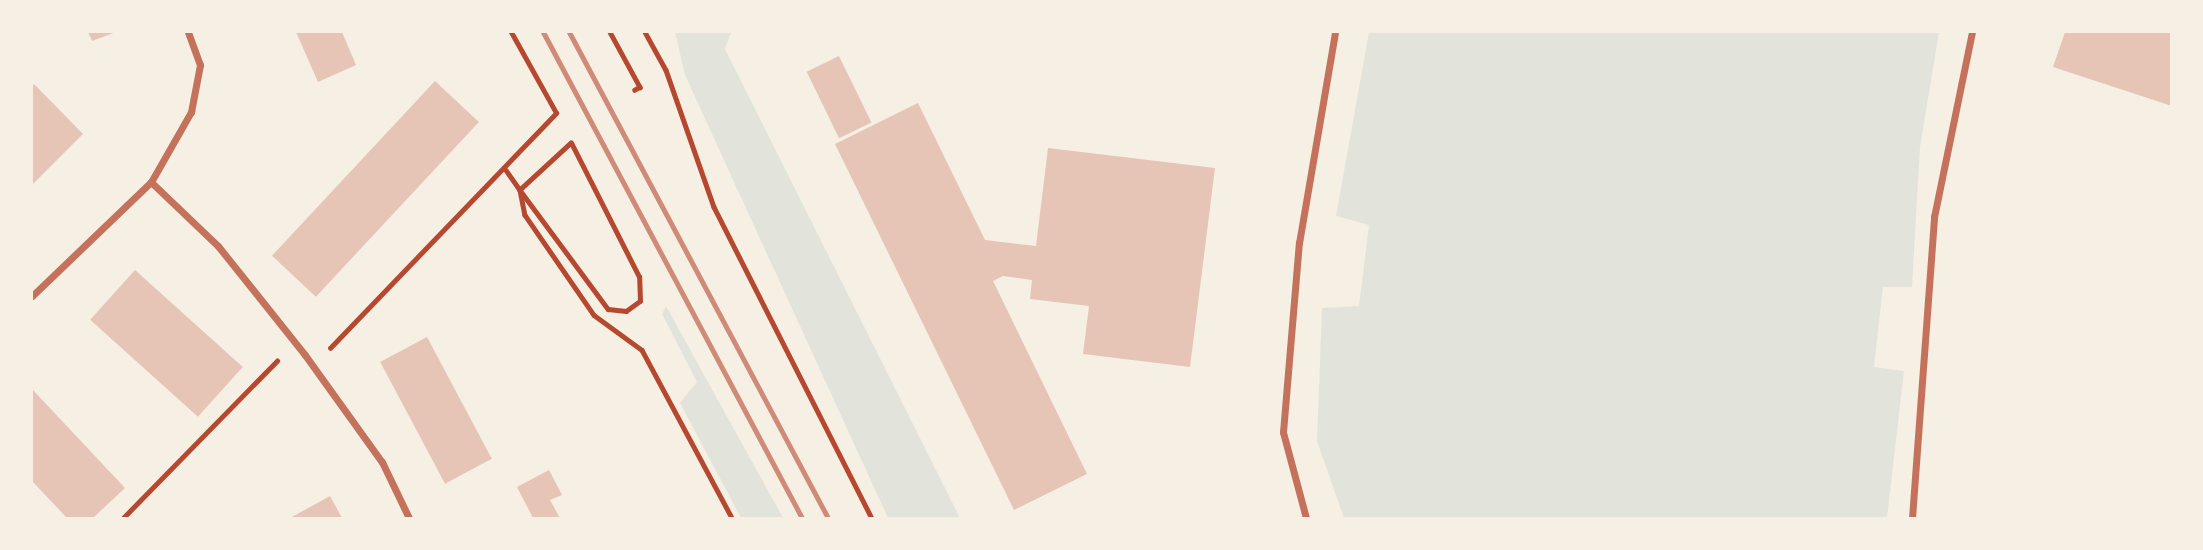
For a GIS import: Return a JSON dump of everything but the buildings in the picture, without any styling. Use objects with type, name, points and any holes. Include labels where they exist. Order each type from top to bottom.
[{"type":"street","points":[[32,296],[152,181],[191,112],[200,65],[188,32]]},
{"type":"street","points":[[1306,519],[1283,432],[1299,243],[1335,32]]},
{"type":"street","points":[[1912,519],[1934,217],[1972,32]]},
{"type":"street","points":[[152,181],[218,246],[295,342],[382,462],[409,519]]},
{"type":"path","points":[[313,366],[506,170],[556,113],[511,32]]},
{"type":"path","points":[[610,32],[640,87],[635,90]]},
{"type":"path","points":[[645,32],[666,70],[714,207],[872,519]]},
{"type":"path","points":[[506,170],[520,190],[608,309],[626,311],[639,301],[639,276],[571,143],[520,190]]},
{"type":"path","points":[[520,190],[525,215],[594,315],[642,350],[732,519]]},
{"type":"path","points":[[123,519],[295,342]]},
{"type":"shaded area","points":[[675,32],[731,32],[725,49],[960,518],[888,518],[685,75]]},
{"type":"shaded area","points":[[1369,32],[1939,32],[1920,147],[1912,287],[1883,287],[1874,367],[1904,371],[1887,518],[1344,518],[1317,441],[1322,308],[1359,306],[1369,225],[1336,216]]},
{"type":"shaded area","points":[[666,306],[783,518],[741,518],[680,403],[697,382],[662,314]]},
{"type":"railway","points":[[543,32],[802,518]]},
{"type":"railway","points":[[569,32],[828,518]]}]
